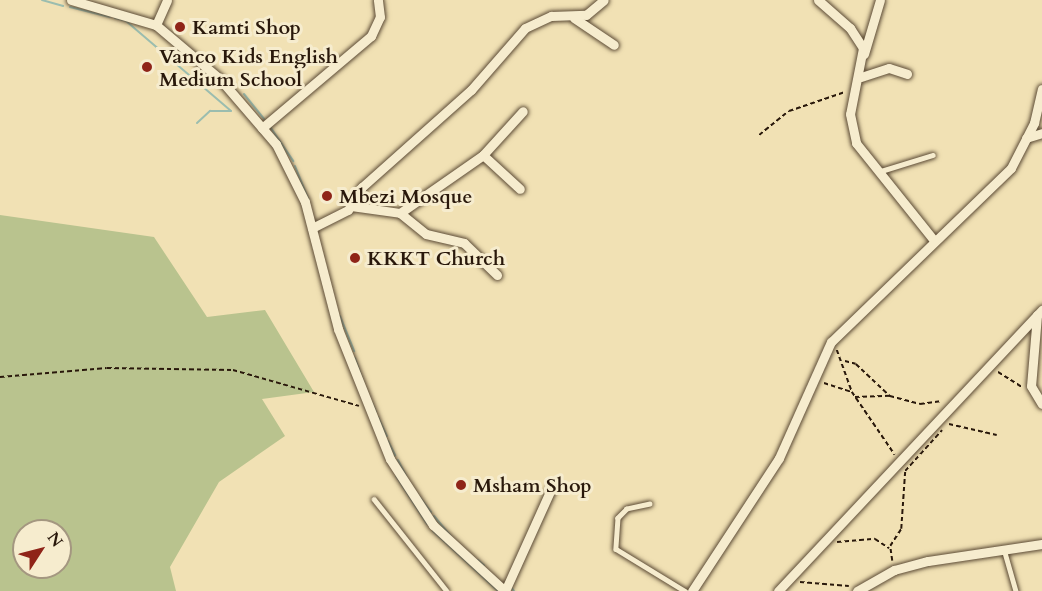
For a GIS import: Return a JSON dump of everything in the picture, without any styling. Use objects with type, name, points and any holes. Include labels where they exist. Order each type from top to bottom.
[{"type":"street","points":[[71,0],[156,25],[220,79],[262,128],[297,178],[338,329],[390,459],[427,516],[505,591],[552,487]]},
{"type":"street","points":[[156,25],[167,0]]},
{"type":"street","points":[[262,128],[371,36],[380,17],[378,0]]},
{"type":"street","points":[[312,228],[351,206],[362,187],[471,90],[513,39],[540,19],[574,18],[604,0]]},
{"type":"street","points":[[819,0],[850,28],[864,54]]},
{"type":"street","points":[[880,0],[864,54],[861,77],[854,91],[851,132],[933,239]]},
{"type":"street","points":[[574,18],[614,45]]},
{"type":"street","points":[[861,77],[885,68],[908,74]]},
{"type":"street","points":[[692,591],[779,458],[831,342],[933,239],[1011,168],[1026,138],[1042,89]]},
{"type":"street","points":[[399,213],[483,155],[523,111]]},
{"type":"street","points":[[1026,138],[1042,134]]},
{"type":"street","points":[[483,155],[520,189]]},
{"type":"street","points":[[351,206],[399,213],[426,234],[470,246],[497,275]]},
{"type":"street","points":[[778,591],[789,582],[900,459],[989,369],[1040,312]]},
{"type":"street","points":[[1040,312],[1034,391],[1042,404]]},
{"type":"street","points":[[859,589],[894,570],[1004,547],[1042,544]]},
{"type":"lane","points":[[881,171],[933,155]]},
{"type":"lane","points":[[374,499],[447,591]]},
{"type":"lane","points":[[650,504],[618,518],[616,549],[685,591]]},
{"type":"lane","points":[[1004,547],[1016,591]]},
{"type":"path","points":[[759,135],[789,111],[854,91]]},
{"type":"path","points":[[831,342],[844,361],[852,392],[900,459],[905,472],[901,529],[890,549],[894,570]]},
{"type":"path","points":[[844,361],[856,364],[890,396]]},
{"type":"path","points":[[0,377],[107,368],[233,370],[371,411]]},
{"type":"path","points":[[989,369],[1034,391]]},
{"type":"path","points":[[814,382],[852,392]]},
{"type":"path","points":[[855,397],[890,396],[920,404],[956,402]]},
{"type":"path","points":[[905,472],[942,431],[942,423],[997,435]]},
{"type":"path","points":[[822,546],[875,539],[890,549]]},
{"type":"path","points":[[789,582],[859,589]]},
{"type":"green space","points":[[0,215],[154,237],[207,317],[265,310],[314,392],[262,399],[285,436],[219,482],[170,567],[176,591],[0,591]]},
{"type":"waterway","points":[[42,0],[63,6]]},
{"type":"waterway","points":[[70,7],[110,17]]},
{"type":"waterway","points":[[115,18],[126,21],[231,111]]},
{"type":"waterway","points":[[244,94],[264,119]]},
{"type":"waterway","points":[[197,123],[210,111],[231,111]]},
{"type":"waterway","points":[[271,128],[293,161]]},
{"type":"waterway","points":[[295,166],[309,200]]},
{"type":"waterway","points":[[340,316],[354,351]]},
{"type":"waterway","points":[[355,358],[363,381]]},
{"type":"waterway","points":[[372,403],[376,412]]},
{"type":"waterway","points":[[378,417],[387,436]]},
{"type":"waterway","points":[[388,441],[395,455]]},
{"type":"waterway","points":[[398,460],[406,476]]},
{"type":"waterway","points":[[396,476],[427,524]]},
{"type":"waterway","points":[[419,496],[431,512]]},
{"type":"waterway","points":[[434,516],[451,536]]},
{"type":"waterway","points":[[433,531],[498,591]]},
{"type":"waterway","points":[[478,560],[484,565]]},
{"type":"waterway","points":[[510,586],[514,591]]},
{"type":"place","name":"Kamti Shop","points":[[180,27]]},
{"type":"place","name":"Vanco Kids English Medium School","points":[[147,67]]},
{"type":"place","name":"Mbezi Mosque","points":[[327,196]]},
{"type":"place","name":"KKKT Church","points":[[355,258]]},
{"type":"place","name":"Msham Shop","points":[[461,485]]}]
